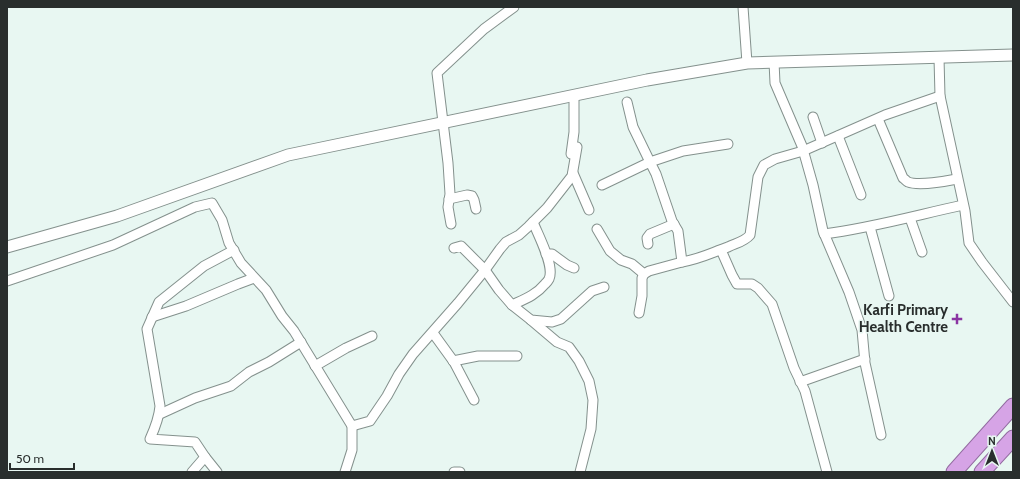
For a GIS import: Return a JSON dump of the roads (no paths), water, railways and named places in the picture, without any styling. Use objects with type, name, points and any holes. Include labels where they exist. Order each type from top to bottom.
[{"type":"highway","points":[[954,472],[1013,406]]},
{"type":"highway","points":[[982,472],[1013,438]]},
{"type":"street","points":[[451,224],[448,207],[448,163],[437,73],[484,29],[514,7]]},
{"type":"street","points":[[743,7],[747,63]]},
{"type":"street","points":[[7,247],[116,216],[288,155],[646,80],[747,63],[1013,55]]},
{"type":"street","points":[[940,58],[940,96],[957,179],[964,205],[969,243],[1013,302]]},
{"type":"street","points":[[774,62],[775,83],[803,151],[813,185],[824,234],[856,309],[862,330],[865,359],[881,435]]},
{"type":"street","points":[[570,160],[574,132],[574,96]]},
{"type":"street","points":[[639,313],[642,296],[642,278],[644,274],[649,271],[698,259],[746,240],[750,235],[758,177],[764,165],[775,159],[803,151],[878,119],[940,96]]},
{"type":"street","points":[[627,102],[633,127],[656,174],[672,222],[678,231],[682,262]]},
{"type":"street","points":[[814,117],[822,143]]},
{"type":"street","points":[[878,119],[903,178],[909,182],[940,182],[957,179]]},
{"type":"street","points":[[838,136],[861,195]]},
{"type":"street","points":[[602,185],[650,162],[683,152],[728,144]]},
{"type":"street","points":[[352,426],[370,421],[387,396],[398,374],[413,354],[433,333],[506,242],[519,235],[547,208],[572,176],[577,147]]},
{"type":"street","points":[[573,173],[589,210]]},
{"type":"street","points":[[449,199],[467,195],[472,196],[476,209]]},
{"type":"street","points":[[7,281],[113,245],[195,207],[212,203],[222,220],[229,243],[241,263],[266,290],[282,316],[294,331],[352,426],[352,450],[345,472]]},
{"type":"street","points":[[824,234],[870,227],[964,205]]},
{"type":"street","points":[[910,218],[922,252]]},
{"type":"street","points":[[512,305],[532,296],[539,291],[549,278],[550,270],[546,254],[533,222]]},
{"type":"street","points":[[648,244],[647,238],[650,234],[674,224]]},
{"type":"street","points":[[870,227],[889,296]]},
{"type":"street","points":[[597,228],[610,251],[621,260],[632,264],[644,274]]},
{"type":"street","points":[[454,248],[461,246],[485,270],[512,305],[557,342],[569,347],[579,361],[589,380],[592,400],[591,429],[580,472]]},
{"type":"street","points":[[217,472],[194,442],[150,439],[160,414],[160,406],[147,329],[159,302],[204,266],[234,250]]},
{"type":"street","points":[[721,250],[737,284],[752,284],[758,288],[772,304],[792,361],[805,391],[827,472]]},
{"type":"street","points":[[546,254],[552,254],[567,265],[574,268]]},
{"type":"street","points":[[152,317],[186,306],[254,278]]},
{"type":"street","points":[[531,320],[552,322],[561,319],[592,291],[604,287]]},
{"type":"street","points":[[433,333],[453,361],[474,400]]},
{"type":"street","points":[[315,366],[346,348],[372,336]]},
{"type":"street","points":[[160,414],[195,398],[231,386],[249,372],[269,362],[300,342]]},
{"type":"street","points":[[453,361],[466,357],[478,356],[517,356]]},
{"type":"street","points":[[800,382],[865,359]]},
{"type":"street","points":[[192,472],[204,457]]},
{"type":"street","points":[[454,472],[460,472]]},
{"type":"place","name":"Karfi Primary Health Centre","points":[[957,319]]}]
